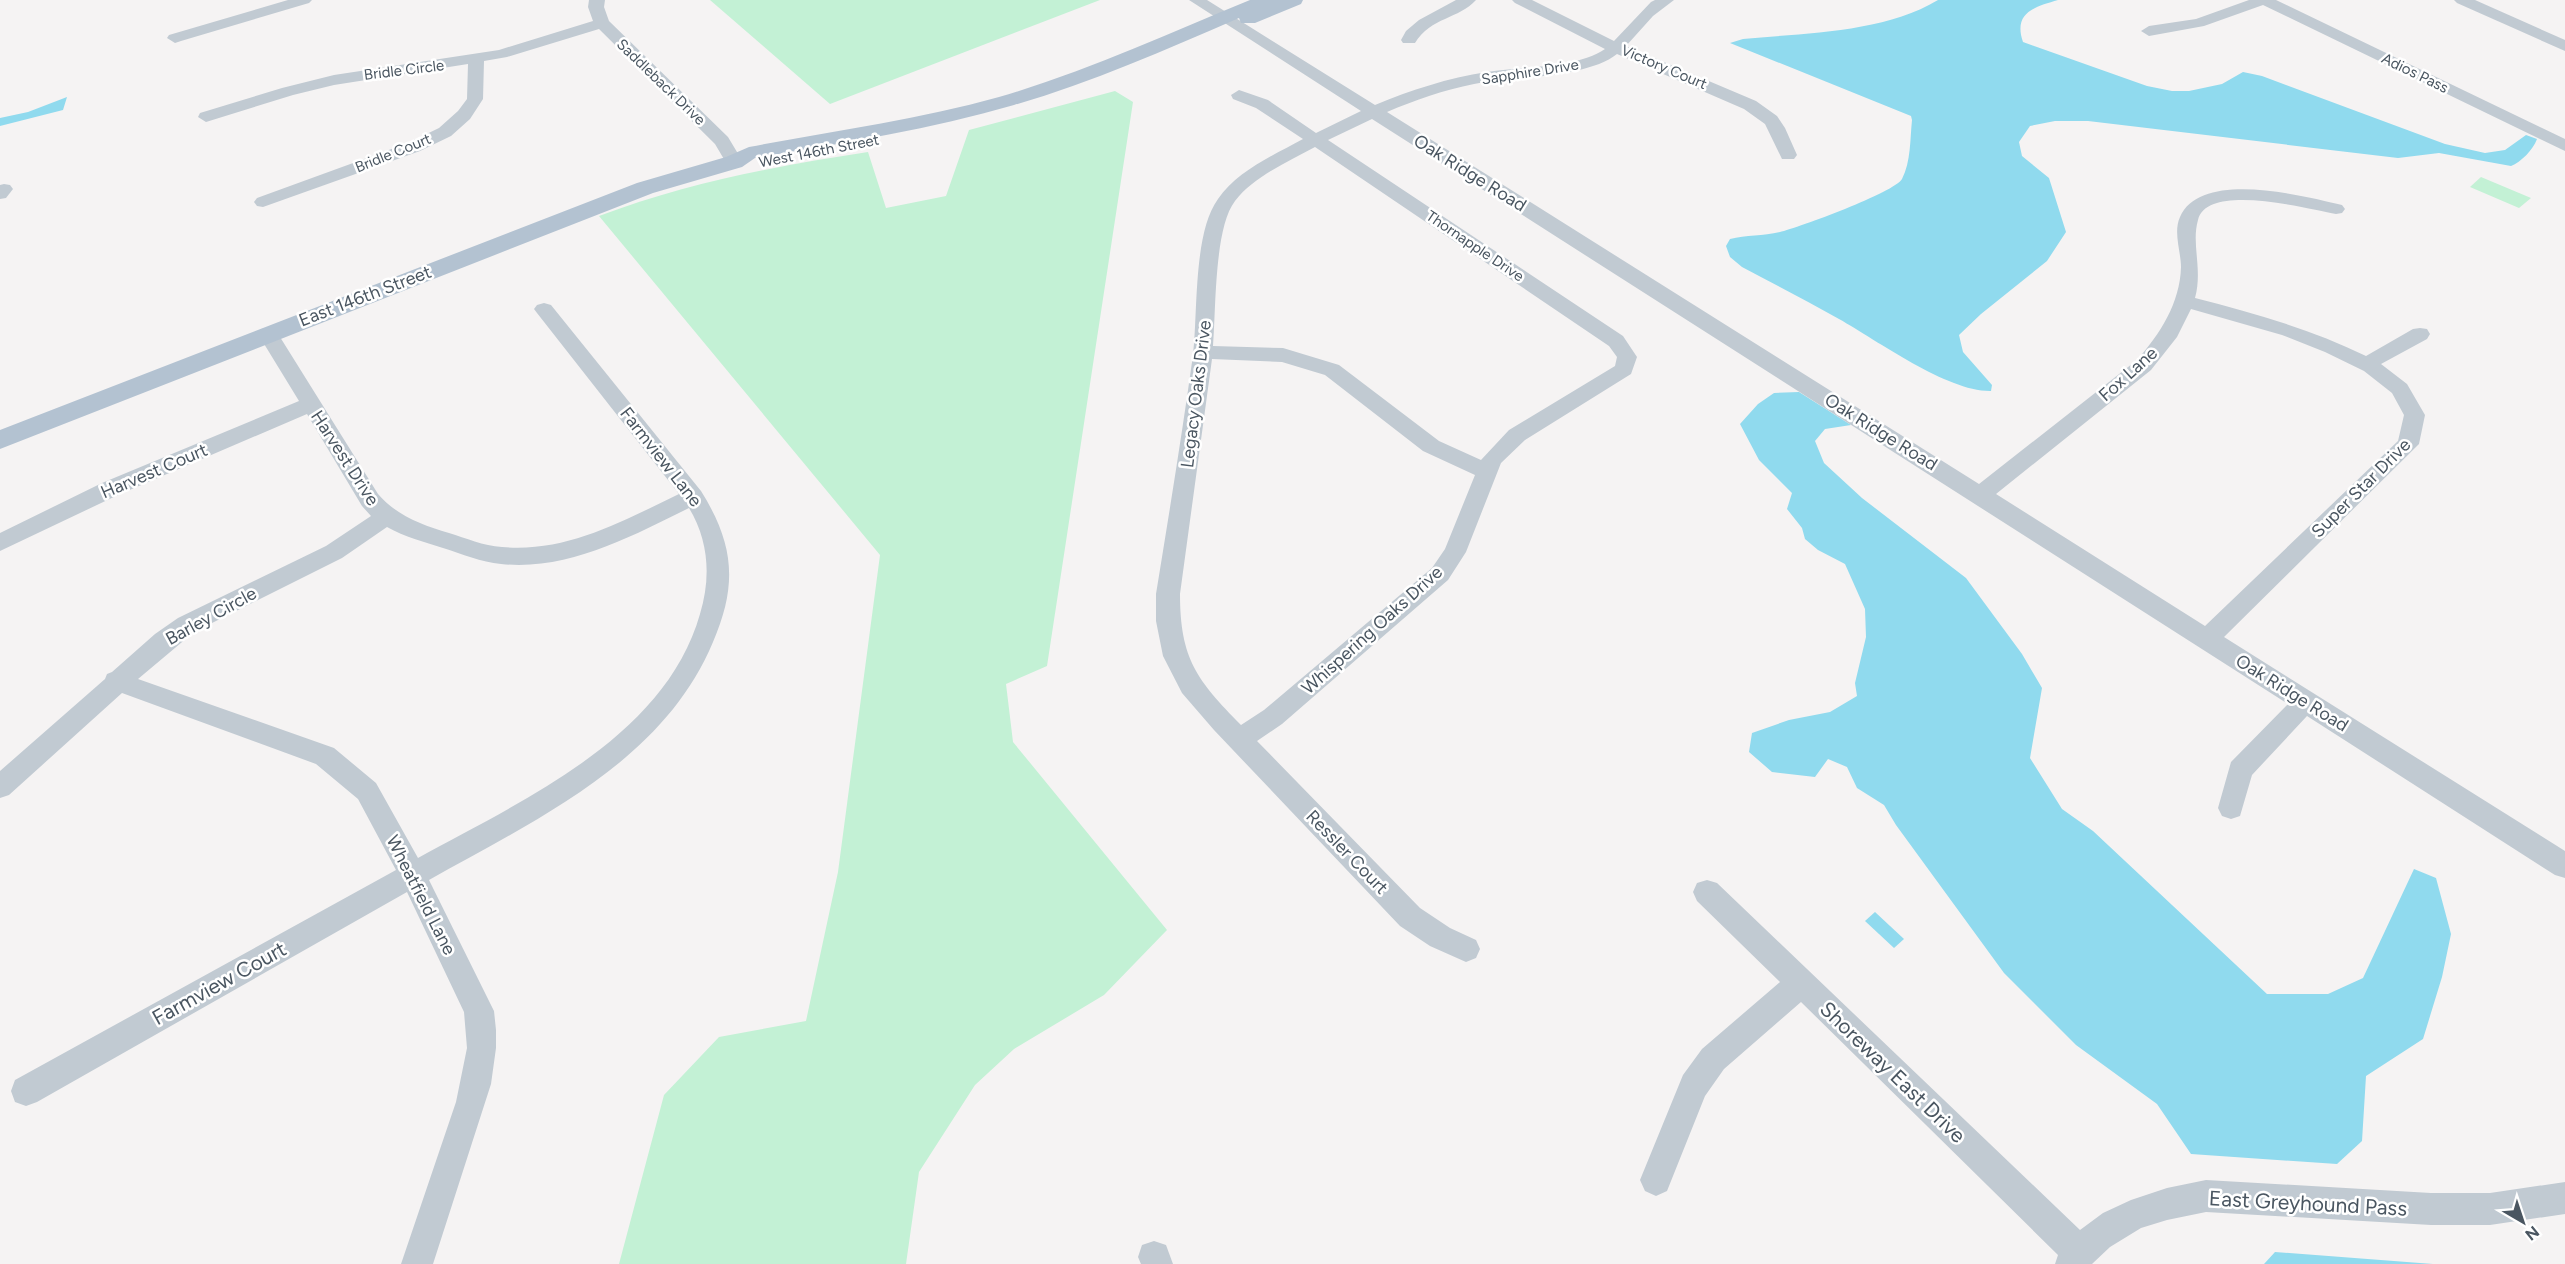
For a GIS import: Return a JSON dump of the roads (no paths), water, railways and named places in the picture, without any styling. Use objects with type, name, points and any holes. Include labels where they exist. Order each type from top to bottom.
[{"type":"main road","name":"West 146th Street","points":[[734,162],[753,164],[950,126],[1015,110],[1087,86],[1230,21],[1266,0]]},
{"type":"main road","name":"West 146th Street","points":[[1230,21],[1294,0]]},
{"type":"main road","name":"East 146th Street","points":[[0,440],[612,199],[734,162]]},
{"type":"street","points":[[175,38],[304,0]]},
{"type":"street","name":"Saddleback Drive","points":[[597,0],[596,7],[602,23],[722,141],[734,162]]},
{"type":"street","name":"Oak Ridge Road","points":[[1197,0],[2565,866]]},
{"type":"street","points":[[1409,40],[1412,32],[1420,26],[1467,0]]},
{"type":"street","name":"Victory Court","points":[[1520,0],[1616,48],[1749,105],[1771,120],[1777,128],[1788,155]]},
{"type":"street","name":"Sapphire Drive","points":[[1375,112],[1418,94],[1495,75],[1591,62],[1612,52],[1651,8],[1665,0]]},
{"type":"street","points":[[2149,31],[2199,23],[2264,0]]},
{"type":"street","name":"Adios Pass","points":[[2264,0],[2565,146]]},
{"type":"street","points":[[2462,0],[2565,46]]},
{"type":"street","name":"Bridle Circle","points":[[206,117],[288,91],[334,80],[476,60],[515,51],[602,23]]},
{"type":"street","name":"Bridle Court","points":[[263,202],[414,147],[445,132],[464,115],[474,99],[476,60]]},
{"type":"street","name":"Thornapple Drive","points":[[1239,95],[1262,105],[1616,341],[1627,357]]},
{"type":"street","name":"Legacy Oaks Drive","points":[[1240,740],[1191,686],[1175,656],[1168,621],[1168,594],[1203,352],[1215,226],[1225,201],[1235,188],[1250,177],[1375,112]]},
{"type":"street","name":"Fox Lane","points":[[1980,495],[2144,365],[2166,338],[2184,301],[2190,271],[2188,219],[2190,214],[2205,201],[2222,195],[2246,194],[2336,208]]},
{"type":"street","name":"Super Star Drive","points":[[2184,301],[2323,343],[2368,363],[2392,381],[2408,399],[2415,425],[2408,444],[2207,639]]},
{"type":"street","name":"Farmview Lane","points":[[413,875],[592,772],[641,729],[680,682],[702,645],[717,601],[719,581],[714,535],[705,514],[544,309]]},
{"type":"street","name":"Harvest Drive","points":[[268,334],[370,500],[386,517],[405,528],[479,551],[523,557],[564,552],[587,546],[693,496]]},
{"type":"street","points":[[2368,363],[2420,334]]},
{"type":"street","points":[[1203,352],[1283,355],[1332,370],[1431,446],[1486,471]]},
{"type":"street","name":"Whispering Oaks Drive","points":[[1240,740],[1282,709],[1440,574],[1455,552],[1492,459],[1517,435],[1624,369],[1627,357]]},
{"type":"street","name":"Harvest Court","points":[[0,543],[110,489],[311,404]]},
{"type":"street","name":"Barley Circle","points":[[0,788],[116,681],[186,625],[334,552],[386,517]]},
{"type":"street","name":"Wheatfield Lane","points":[[116,681],[325,756],[367,791],[413,875],[479,1011],[483,1031],[477,1084],[417,1264]]},
{"type":"street","points":[[2231,808],[2240,770],[2305,702]]},
{"type":"street","name":"Ressler Court","points":[[1240,740],[1410,917],[1440,937],[1466,949]]},
{"type":"street","name":"Farmview Court","points":[[26,1090],[413,875]]},
{"type":"street","name":"Shoreway East Drive","points":[[1707,892],[2075,1258]]},
{"type":"street","points":[[1656,1180],[1694,1086],[1713,1059],[1801,983]]},
{"type":"street","name":"East Greyhound Pass","points":[[2075,1258],[2105,1230],[2142,1209],[2206,1196],[2431,1209],[2490,1209],[2565,1198]]},
{"type":"water","points":[[1938,0],[2058,0],[2041,5],[2023,18],[2021,32],[2023,42],[2147,86],[2172,91],[2189,91],[2222,84],[2243,72],[2262,76],[2445,144],[2485,153],[2505,150],[2526,135],[2537,139],[2526,155],[2511,166],[2439,153],[2398,158],[2088,121],[2055,121],[2030,126],[2019,142],[2022,156],[2049,178],[2066,232],[2047,261],[1981,314],[1959,335],[1963,352],[1992,385],[1991,391],[1974,389],[1913,364],[1839,319],[1742,267],[1730,257],[1726,246],[1730,239],[1774,233],[1806,224],[1845,209],[1895,185],[1902,179],[1907,165],[1912,120],[1911,116],[1730,43],[1743,39],[1817,33],[1868,25],[1916,11]]},
{"type":"water","points":[[67,97],[63,110],[0,126],[0,118],[28,112]]},
{"type":"water","points":[[1799,392],[1851,425],[1825,429],[1815,441],[1824,463],[1862,498],[1966,578],[2022,654],[2042,688],[2030,758],[2062,809],[2093,831],[2267,994],[2328,994],[2363,978],[2414,869],[2436,878],[2451,934],[2442,977],[2423,1039],[2366,1076],[2362,1141],[2337,1164],[2191,1154],[2157,1104],[2076,1045],[2004,973],[1896,825],[1884,805],[1857,788],[1847,767],[1828,759],[1815,777],[1772,772],[1749,752],[1752,733],[1789,720],[1830,712],[1857,696],[1855,683],[1866,637],[1865,609],[1845,564],[1818,550],[1805,539],[1802,528],[1787,509],[1792,493],[1759,460],[1740,424],[1758,404],[1774,393]]},
{"type":"water","points":[[1875,912],[1904,939],[1894,948],[1865,921]]},
{"type":"water","points":[[2275,1252],[2433,1264],[2264,1264]]}]
